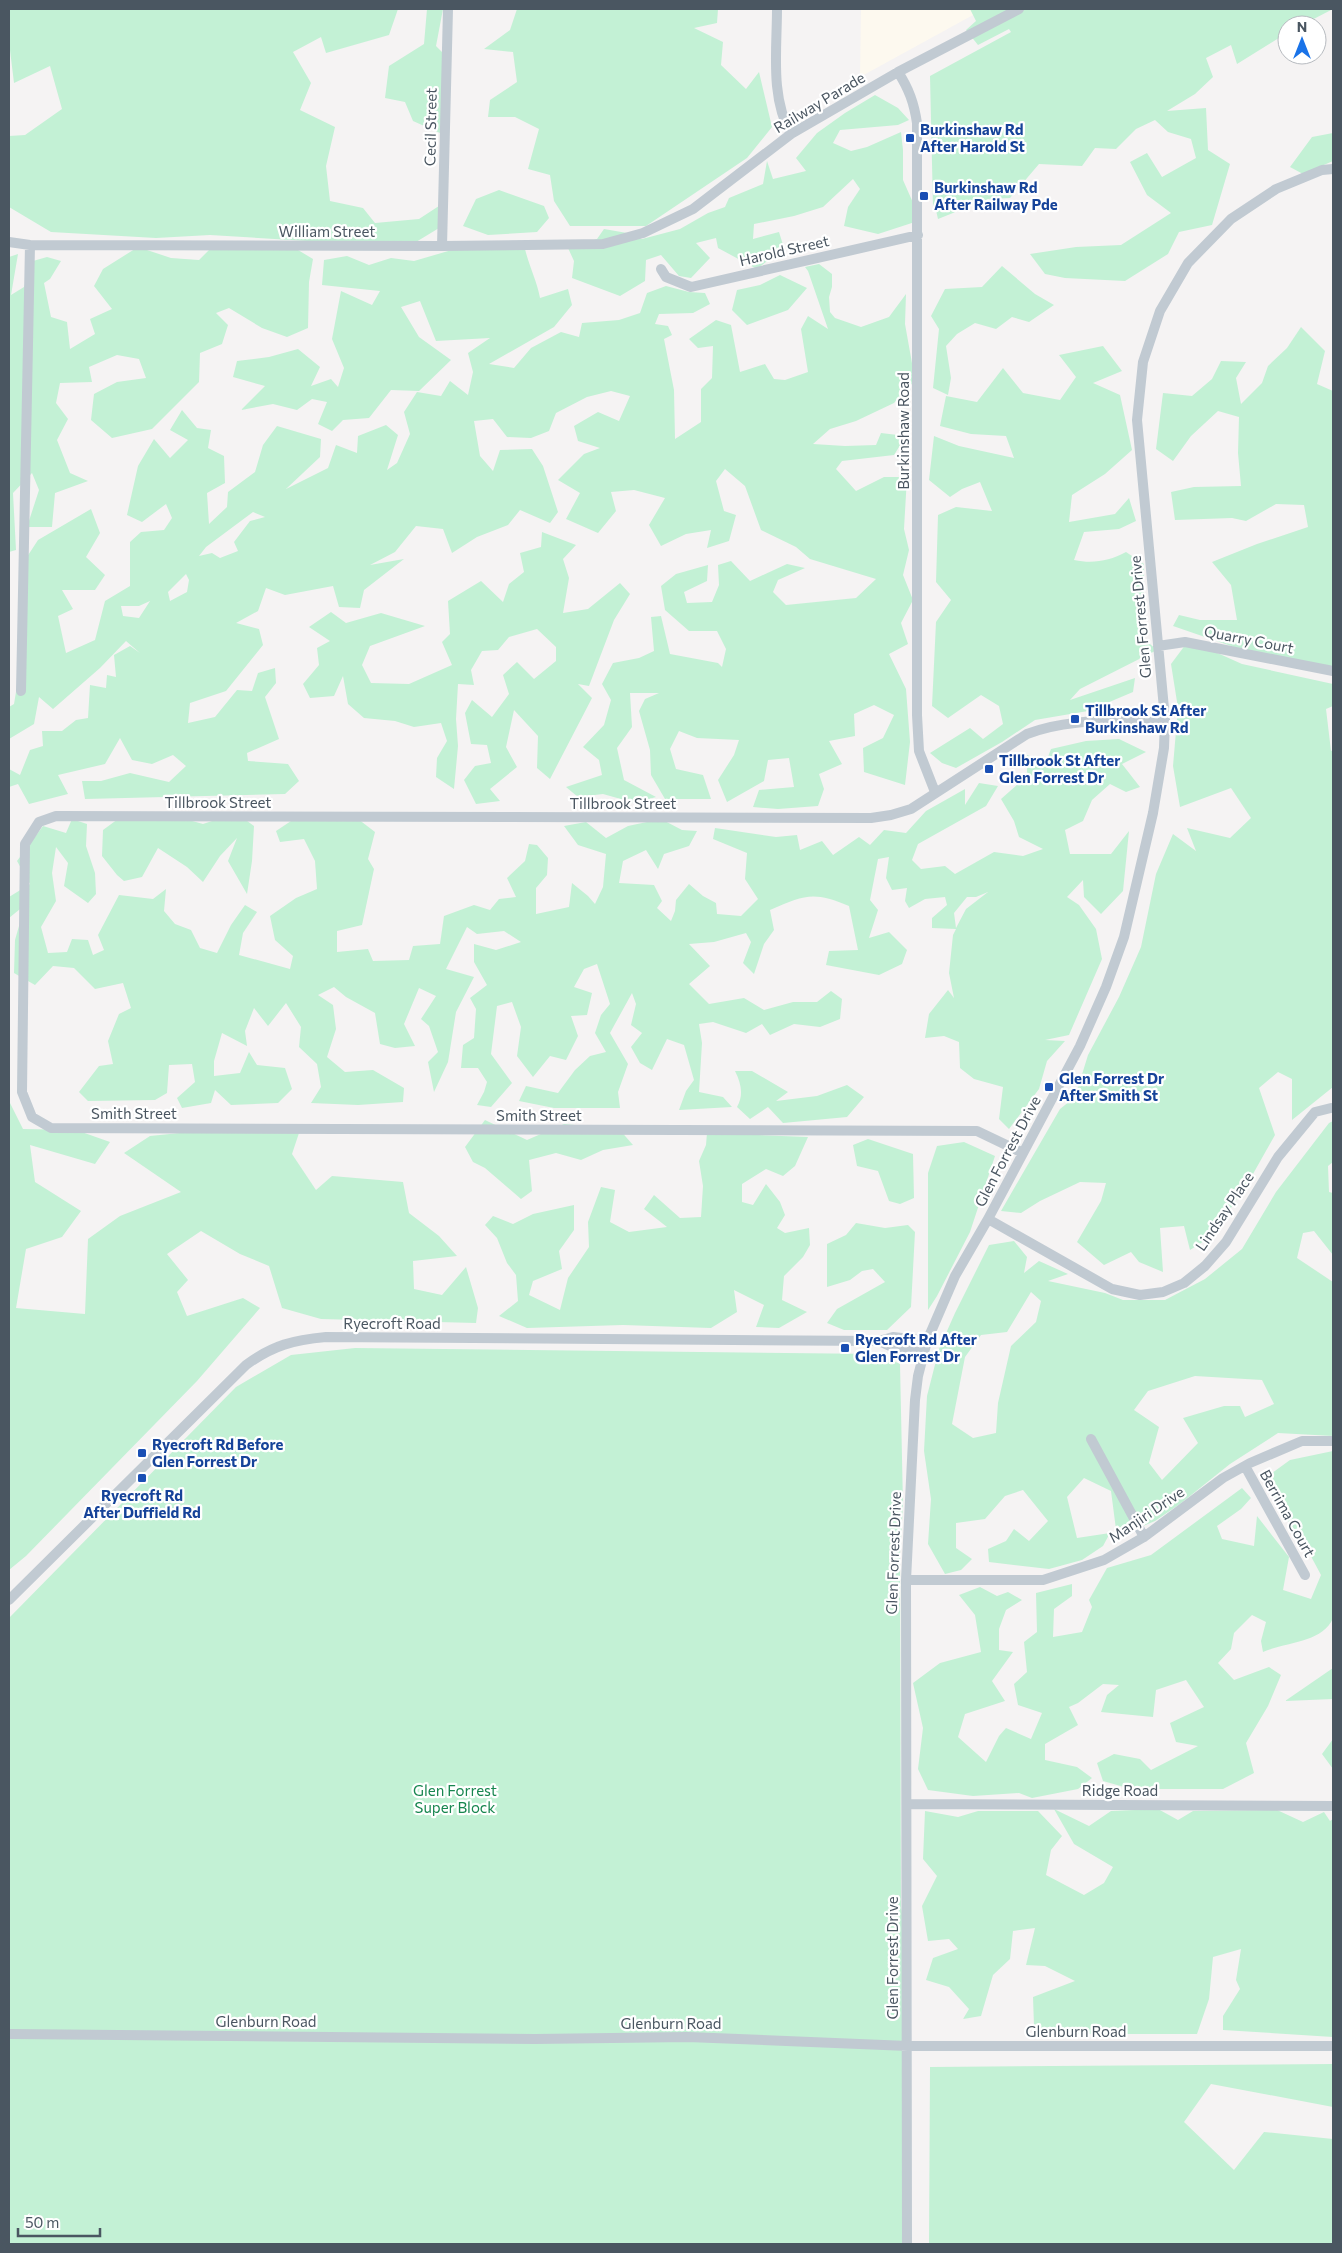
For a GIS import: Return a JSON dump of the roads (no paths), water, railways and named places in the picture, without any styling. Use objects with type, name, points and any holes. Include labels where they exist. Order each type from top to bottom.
[{"type":"street","name":"Cecil Street","points":[[442,246],[448,9]]},
{"type":"street","points":[[777,9],[776,87],[783,120],[791,134]]},
{"type":"street","name":"Railway Parade","points":[[643,233],[693,209],[791,134],[898,72],[1019,9]]},
{"type":"street","name":"Burkinshaw Road","points":[[898,72],[908,86],[914,102],[917,123],[917,715],[919,751],[935,792]]},
{"type":"street","name":"Glen Forrest Drive","points":[[907,2244],[906,1580],[915,1400],[923,1353],[955,1276],[988,1219],[1080,1046],[1106,987],[1124,937],[1160,778],[1164,748],[1165,719],[1137,420],[1143,362],[1160,312],[1188,263],[1231,219],[1276,189],[1322,170],[1333,168]]},
{"type":"street","name":"William Street","points":[[9,242],[30,245],[442,246],[603,244],[643,233]]},
{"type":"street","name":"Harold Street","points":[[661,269],[666,277],[691,287],[918,235]]},
{"type":"street","points":[[21,691],[30,245]]},
{"type":"street","name":"Quarry Court","points":[[1158,646],[1184,642],[1333,671]]},
{"type":"street","name":"Tillbrook Street","points":[[51,1128],[32,1117],[22,1092],[25,844],[39,822],[56,816],[871,818],[891,816],[910,808],[1027,734],[1045,727],[1102,720],[1136,721],[1165,719]]},
{"type":"street","name":"Lindsay Place","points":[[988,1219],[1112,1288],[1140,1295],[1163,1292],[1184,1283],[1204,1266],[1226,1242],[1284,1150],[1315,1112],[1331,1108]]},
{"type":"street","name":"Smith Street","points":[[51,1128],[977,1132],[1023,1153]]},
{"type":"street","name":"Ryecroft Road","points":[[9,1600],[246,1365],[278,1345],[326,1337],[879,1341],[893,1336],[927,1341]]},
{"type":"street","name":"Ryecroft Road","points":[[879,1341],[892,1347],[923,1353]]},
{"type":"street","points":[[1091,1439],[1144,1537]]},
{"type":"street","name":"Manjiri Drive","points":[[906,1580],[1043,1580],[1104,1560],[1144,1537],[1223,1478],[1245,1466],[1302,1441],[1333,1441]]},
{"type":"street","name":"Berrima Court","points":[[1245,1466],[1305,1575]]},
{"type":"street","name":"Ridge Road","points":[[907,1804],[1333,1806]]},
{"type":"street","name":"Glenburn Road","points":[[9,2034],[536,2039],[688,2037],[908,2046],[1333,2046]]},
{"type":"place","name":"Burkinshaw Rd After Harold St","points":[[910,138]]},
{"type":"place","name":"Burkinshaw Rd After Railway Pde","points":[[924,196]]},
{"type":"place","name":"Tillbrook St After Burkinshaw Rd","points":[[1075,719]]},
{"type":"place","name":"Tillbrook St After Glen Forrest Dr","points":[[989,769]]},
{"type":"place","name":"Glen Forrest Dr After Smith St","points":[[1049,1087]]},
{"type":"place","name":"Ryecroft Rd After Glen Forrest Dr","points":[[845,1348]]},
{"type":"place","name":"Ryecroft Rd Before Glen Forrest Dr","points":[[142,1453]]},
{"type":"place","name":"Ryecroft Rd After Duffield Rd","points":[[142,1478]]},
{"type":"park label","name":"Glen Forrest Super Block","points":[[455,1798]]}]
